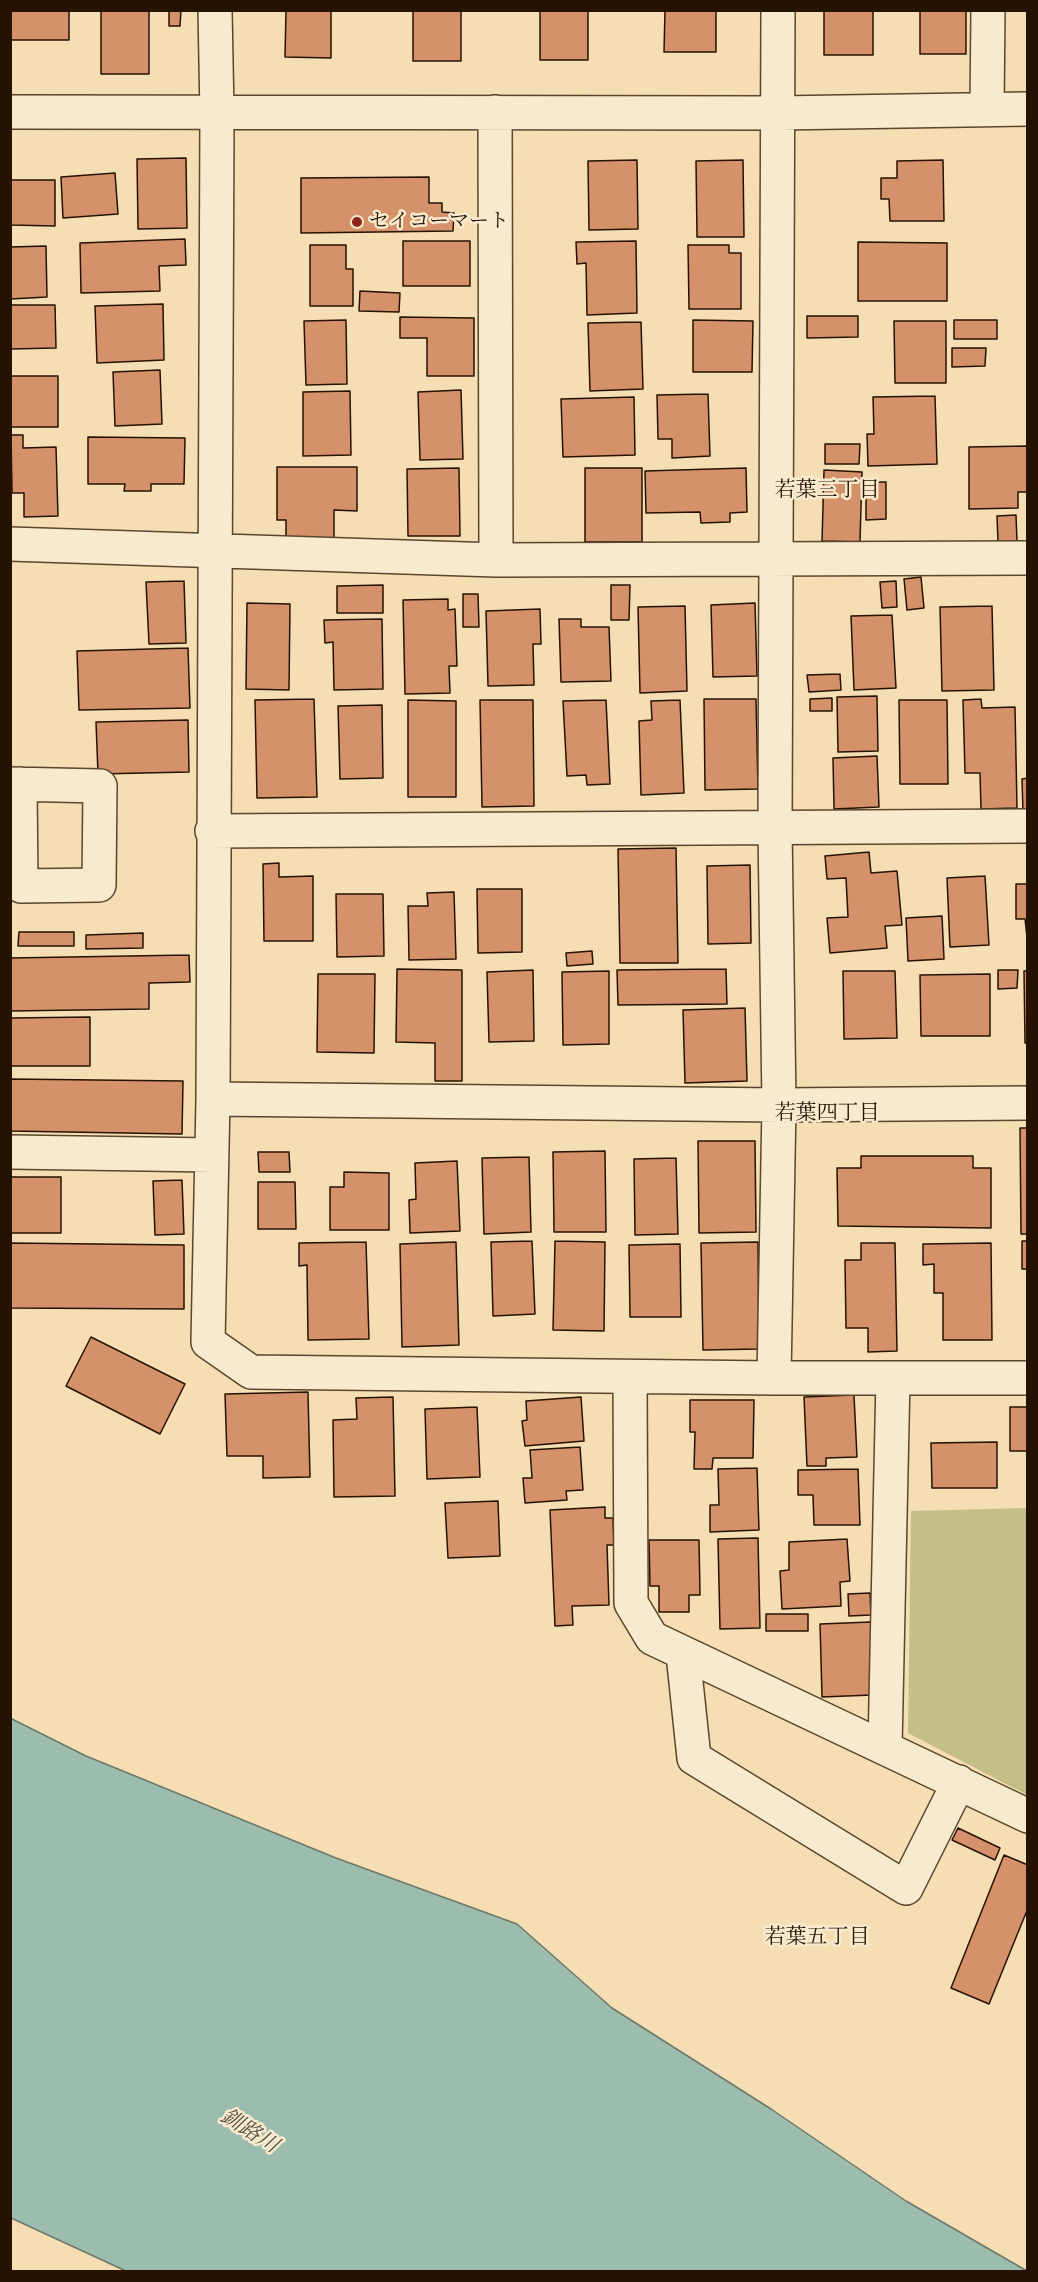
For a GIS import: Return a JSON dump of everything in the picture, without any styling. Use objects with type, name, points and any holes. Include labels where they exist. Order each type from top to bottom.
[{"type":"street","points":[[215,10],[217,114],[212,831],[213,1099],[208,1342],[251,1372],[630,1377],[1028,1378]]},
{"type":"street","points":[[774,1378],[779,1105],[775,828],[778,561],[778,10]]},
{"type":"street","points":[[987,108],[988,10]]},
{"type":"street","points":[[10,112],[779,113],[1028,109]]},
{"type":"street","points":[[495,112],[496,560]]},
{"type":"street","points":[[10,544],[496,560],[778,561],[1028,558]]},
{"type":"street","points":[[212,831],[1028,826]]},
{"type":"street","points":[[213,1099],[779,1105],[1028,1103]]},
{"type":"street","points":[[10,1152],[212,1155]]},
{"type":"street","points":[[630,1377],[631,1603],[652,1638],[1028,1816]]},
{"type":"street","points":[[885,1747],[893,1378]]},
{"type":"street","points":[[683,1654],[694,1758],[906,1888],[960,1782]]},
{"type":"shaded area","points":[[1028,1508],[1027,1795],[908,1733],[911,1511]]},
{"type":"water","name":"釧路川","points":[[10,1718],[86,1756],[336,1858],[517,1924],[612,2008],[771,2109],[906,2201],[1027,2271],[128,2272],[11,2218]]},
{"type":"building","points":[[10,10],[69,10],[69,40],[10,40]]},
{"type":"building","points":[[101,10],[149,10],[149,74],[101,74]]},
{"type":"building","points":[[169,10],[181,10],[180,26],[169,26]]},
{"type":"building","points":[[286,10],[331,10],[331,58],[285,57]]},
{"type":"building","points":[[413,10],[461,10],[461,61],[413,61]]},
{"type":"building","points":[[540,10],[588,10],[588,60],[540,60]]},
{"type":"building","points":[[665,10],[716,10],[716,52],[664,52]]},
{"type":"building","points":[[824,10],[881,10],[873,11],[873,55],[824,55]]},
{"type":"building","points":[[920,10],[974,10],[966,11],[966,54],[920,54]]},
{"type":"building","points":[[186,158],[187,228],[138,229],[137,159]]},
{"type":"building","points":[[637,160],[638,229],[589,230],[588,161]]},
{"type":"building","points":[[743,160],[744,237],[697,237],[696,161]]},
{"type":"building","points":[[943,160],[944,221],[890,221],[889,199],[881,199],[881,178],[897,178],[897,161]]},
{"type":"building","points":[[115,173],[118,214],[63,218],[61,177]]},
{"type":"building","points":[[429,177],[429,203],[442,203],[442,212],[454,213],[453,231],[301,233],[301,178]]},
{"type":"building","points":[[10,180],[55,180],[55,226],[10,225]]},
{"type":"building","points":[[185,239],[186,265],[159,266],[160,291],[81,293],[80,243]]},
{"type":"building","points":[[403,241],[470,241],[470,286],[403,286]]},
{"type":"building","points":[[636,241],[637,313],[587,315],[586,263],[577,264],[576,242]]},
{"type":"building","points":[[858,242],[947,243],[947,301],[858,301]]},
{"type":"building","points":[[310,245],[346,245],[346,269],[353,269],[353,306],[310,306]]},
{"type":"building","points":[[688,245],[729,245],[729,253],[741,253],[741,309],[689,309]]},
{"type":"building","points":[[46,246],[47,297],[10,299],[10,247]]},
{"type":"building","points":[[360,291],[400,293],[399,312],[359,311]]},
{"type":"building","points":[[163,304],[164,360],[97,363],[95,306]]},
{"type":"building","points":[[10,305],[55,305],[56,348],[10,349]]},
{"type":"building","points":[[807,316],[858,316],[858,337],[807,338]]},
{"type":"building","points":[[400,317],[474,318],[474,376],[427,376],[427,338],[400,338]]},
{"type":"building","points":[[346,320],[347,384],[306,385],[304,321]]},
{"type":"building","points":[[693,320],[753,321],[752,372],[693,372]]},
{"type":"building","points":[[954,320],[997,320],[997,339],[954,339]]},
{"type":"building","points":[[894,321],[946,321],[946,383],[895,383]]},
{"type":"building","points":[[641,322],[643,389],[590,391],[588,323]]},
{"type":"building","points":[[952,348],[986,348],[985,366],[952,367]]},
{"type":"building","points":[[160,370],[162,424],[115,426],[113,372]]},
{"type":"building","points":[[10,376],[58,376],[58,427],[10,427]]},
{"type":"building","points":[[461,390],[463,459],[420,460],[418,392]]},
{"type":"building","points":[[350,391],[351,455],[303,456],[303,392]]},
{"type":"building","points":[[708,394],[710,456],[672,458],[672,439],[658,439],[657,395]]},
{"type":"building","points":[[935,396],[937,464],[868,466],[867,434],[874,434],[873,397]]},
{"type":"building","points":[[634,397],[635,455],[563,457],[561,399]]},
{"type":"building","points":[[11,435],[23,435],[23,448],[56,447],[58,516],[24,517],[24,493],[12,493]]},
{"type":"building","points":[[88,437],[185,438],[184,484],[151,484],[151,491],[124,491],[125,484],[88,484]]},
{"type":"building","points":[[825,444],[860,444],[859,464],[825,464]]},
{"type":"building","points":[[1028,446],[1028,492],[1018,492],[1018,508],[969,509],[969,447]]},
{"type":"building","points":[[277,467],[357,467],[357,511],[334,510],[334,538],[286,538],[286,520],[277,520]]},
{"type":"building","points":[[459,468],[460,536],[408,536],[407,469]]},
{"type":"building","points":[[585,468],[642,468],[642,542],[585,542]]},
{"type":"building","points":[[746,468],[747,512],[730,513],[730,522],[701,523],[700,512],[646,513],[645,471]]},
{"type":"building","points":[[824,470],[862,472],[860,542],[822,541]]},
{"type":"building","points":[[866,482],[886,482],[886,519],[866,520]]},
{"type":"building","points":[[1016,515],[1017,541],[998,542],[997,516]]},
{"type":"building","points":[[921,577],[924,608],[907,610],[904,579]]},
{"type":"building","points":[[184,581],[186,643],[149,644],[146,582]]},
{"type":"building","points":[[896,581],[897,607],[882,608],[880,582]]},
{"type":"building","points":[[383,585],[383,613],[337,613],[337,586]]},
{"type":"building","points":[[611,585],[630,585],[629,620],[611,620]]},
{"type":"building","points":[[463,594],[478,594],[479,627],[463,627]]},
{"type":"building","points":[[448,599],[448,610],[455,609],[457,666],[449,666],[450,693],[405,694],[403,600]]},
{"type":"building","points":[[247,603],[290,604],[289,690],[246,689]]},
{"type":"building","points":[[755,603],[757,676],[713,677],[711,605]]},
{"type":"building","points":[[685,606],[687,691],[640,693],[638,607]]},
{"type":"building","points":[[992,606],[994,690],[942,691],[940,607]]},
{"type":"building","points":[[540,609],[541,644],[533,644],[534,685],[488,686],[486,611]]},
{"type":"building","points":[[892,615],[896,688],[854,690],[851,616]]},
{"type":"building","points":[[382,619],[383,689],[334,690],[333,642],[325,643],[324,620]]},
{"type":"building","points":[[559,619],[581,619],[581,627],[609,627],[611,681],[561,682]]},
{"type":"building","points":[[188,648],[190,708],[79,710],[77,651]]},
{"type":"building","points":[[840,674],[841,690],[809,692],[807,675]]},
{"type":"building","points":[[877,696],[878,751],[838,752],[837,697]]},
{"type":"building","points":[[832,698],[832,711],[810,711],[810,699]]},
{"type":"building","points":[[314,699],[317,797],[257,798],[255,700]]},
{"type":"building","points":[[704,699],[756,699],[758,789],[705,790]]},
{"type":"building","points":[[981,699],[982,708],[1015,707],[1017,808],[981,809],[980,773],[965,773],[963,700]]},
{"type":"building","points":[[408,700],[456,701],[456,797],[408,797]]},
{"type":"building","points":[[480,700],[533,700],[534,806],[482,807]]},
{"type":"building","points":[[606,700],[610,784],[587,785],[586,775],[567,776],[563,701]]},
{"type":"building","points":[[680,700],[684,793],[641,795],[639,721],[652,720],[651,701]]},
{"type":"building","points":[[899,700],[947,700],[948,784],[900,784]]},
{"type":"building","points":[[382,705],[383,778],[340,779],[338,706]]},
{"type":"building","points":[[188,720],[189,772],[98,774],[96,722]]},
{"type":"building","points":[[877,756],[879,807],[834,809],[833,758]]},
{"type":"building","points":[[1028,778],[1028,812],[1023,812],[1022,779]]},
{"type":"building","points":[[676,848],[678,963],[620,963],[618,849]]},
{"type":"building","points":[[869,852],[871,873],[897,871],[902,925],[885,926],[887,948],[830,953],[827,918],[848,917],[846,878],[827,879],[825,856]]},
{"type":"building","points":[[279,863],[279,877],[313,876],[313,941],[264,941],[263,864]]},
{"type":"building","points":[[750,865],[751,943],[708,944],[707,866]]},
{"type":"building","points":[[985,876],[989,945],[950,947],[947,878]]},
{"type":"building","points":[[1016,884],[1028,884],[1028,947],[1025,919],[1016,919]]},
{"type":"building","points":[[477,889],[522,889],[522,952],[478,953]]},
{"type":"building","points":[[454,892],[456,959],[409,960],[408,906],[428,906],[427,893]]},
{"type":"building","points":[[336,894],[383,894],[384,956],[337,957]]},
{"type":"building","points":[[942,916],[944,959],[908,961],[906,918]]},
{"type":"building","points":[[19,932],[74,932],[74,946],[18,946]]},
{"type":"building","points":[[143,933],[143,948],[86,949],[86,935]]},
{"type":"building","points":[[592,951],[593,964],[567,966],[566,953]]},
{"type":"building","points":[[189,955],[190,982],[149,983],[149,1009],[10,1011],[10,958]]},
{"type":"building","points":[[397,969],[462,970],[462,1081],[435,1081],[435,1043],[396,1042]]},
{"type":"building","points":[[726,969],[727,1004],[618,1005],[617,970]]},
{"type":"building","points":[[533,970],[534,1041],[489,1042],[487,972]]},
{"type":"building","points":[[998,970],[1018,970],[1017,988],[998,989]]},
{"type":"building","points":[[609,971],[609,1044],[563,1045],[562,972]]},
{"type":"building","points":[[843,971],[895,971],[897,1038],[844,1039]]},
{"type":"building","points":[[1024,971],[1028,971],[1028,1043],[1025,1043]]},
{"type":"building","points":[[318,974],[375,974],[374,1053],[317,1052]]},
{"type":"building","points":[[990,974],[990,1036],[921,1036],[920,975]]},
{"type":"building","points":[[745,1008],[747,1081],[685,1083],[683,1010]]},
{"type":"building","points":[[90,1017],[90,1066],[10,1066],[10,1018]]},
{"type":"building","points":[[10,1079],[183,1081],[182,1134],[10,1131]]},
{"type":"building","points":[[1020,1128],[1028,1128],[1028,1234],[1021,1234]]},
{"type":"building","points":[[698,1141],[755,1141],[756,1232],[699,1233]]},
{"type":"building","points":[[605,1151],[606,1232],[554,1232],[553,1152]]},
{"type":"building","points":[[258,1152],[289,1152],[290,1172],[259,1172]]},
{"type":"building","points":[[861,1156],[973,1156],[973,1168],[991,1168],[991,1228],[838,1226],[837,1168],[861,1168]]},
{"type":"building","points":[[529,1157],[531,1232],[484,1234],[482,1158]]},
{"type":"building","points":[[676,1158],[678,1234],[635,1235],[634,1159]]},
{"type":"building","points":[[457,1161],[460,1231],[410,1233],[409,1200],[416,1199],[415,1163]]},
{"type":"building","points":[[344,1172],[389,1173],[389,1230],[330,1230],[330,1187],[344,1187]]},
{"type":"building","points":[[10,1177],[61,1177],[61,1233],[10,1233]]},
{"type":"building","points":[[182,1180],[184,1234],[155,1235],[153,1181]]},
{"type":"building","points":[[258,1182],[295,1182],[296,1229],[258,1229]]},
{"type":"building","points":[[532,1241],[535,1314],[493,1316],[491,1242]]},
{"type":"building","points":[[555,1241],[605,1242],[604,1331],[553,1330]]},
{"type":"building","points":[[1022,1241],[1028,1241],[1028,1269],[1022,1269]]},
{"type":"building","points":[[366,1242],[369,1339],[308,1340],[307,1265],[299,1266],[299,1243]]},
{"type":"building","points":[[456,1242],[459,1345],[402,1347],[400,1244]]},
{"type":"building","points":[[758,1242],[759,1349],[703,1350],[701,1243]]},
{"type":"building","points":[[10,1243],[184,1245],[184,1309],[10,1308]]},
{"type":"building","points":[[861,1243],[895,1243],[897,1351],[868,1352],[868,1328],[846,1328],[845,1260],[861,1260]]},
{"type":"building","points":[[991,1243],[992,1340],[943,1340],[943,1293],[934,1293],[934,1264],[923,1265],[923,1244]]},
{"type":"building","points":[[680,1244],[681,1317],[630,1317],[629,1245]]},
{"type":"building","points":[[91,1337],[185,1384],[160,1434],[66,1386]]},
{"type":"building","points":[[308,1392],[310,1477],[263,1478],[263,1456],[227,1456],[225,1394]]},
{"type":"building","points":[[854,1395],[857,1457],[826,1458],[826,1466],[807,1466],[804,1397]]},
{"type":"building","points":[[393,1397],[395,1496],[334,1497],[333,1420],[357,1419],[356,1398]]},
{"type":"building","points":[[581,1397],[584,1441],[525,1446],[522,1421],[527,1420],[526,1401]]},
{"type":"building","points":[[690,1400],[754,1400],[753,1458],[713,1458],[712,1469],[694,1469],[695,1432],[690,1432]]},
{"type":"building","points":[[477,1407],[480,1477],[427,1479],[425,1409]]},
{"type":"building","points":[[1010,1407],[1028,1407],[1028,1451],[1010,1451]]},
{"type":"building","points":[[997,1442],[997,1488],[932,1488],[931,1443]]},
{"type":"building","points":[[580,1447],[583,1490],[566,1491],[567,1500],[525,1503],[523,1478],[532,1478],[530,1450]]},
{"type":"building","points":[[757,1468],[759,1530],[710,1532],[710,1505],[719,1505],[718,1469]]},
{"type":"building","points":[[858,1469],[860,1525],[814,1525],[813,1495],[798,1495],[798,1470]]},
{"type":"building","points":[[498,1501],[500,1556],[448,1558],[445,1503]]},
{"type":"building","points":[[605,1507],[605,1518],[613,1518],[614,1545],[607,1545],[609,1605],[572,1606],[573,1625],[555,1626],[550,1510]]},
{"type":"building","points":[[758,1538],[760,1628],[720,1629],[718,1539]]},
{"type":"building","points":[[847,1539],[850,1581],[840,1582],[841,1606],[782,1609],[780,1571],[789,1570],[789,1542]]},
{"type":"building","points":[[649,1540],[699,1540],[700,1595],[689,1595],[689,1612],[659,1612],[659,1586],[650,1586]]},
{"type":"building","points":[[870,1593],[871,1615],[849,1616],[848,1594]]},
{"type":"building","points":[[766,1614],[808,1614],[808,1631],[766,1631]]},
{"type":"building","points":[[871,1622],[872,1695],[822,1697],[820,1624]]},
{"type":"building","points":[[958,1828],[1000,1848],[995,1860],[952,1840]]},
{"type":"building","points":[[1004,1855],[1028,1865],[1028,1908],[989,2004],[951,1988]]},
{"type":"place","name":"セイコーマート","points":[[357,222]]},
{"type":"district","name":"若葉三丁目","points":[[827,491]]},
{"type":"district","name":"若葉四丁目","points":[[827,1114]]},
{"type":"district","name":"若葉五丁目","points":[[817,1938]]}]
